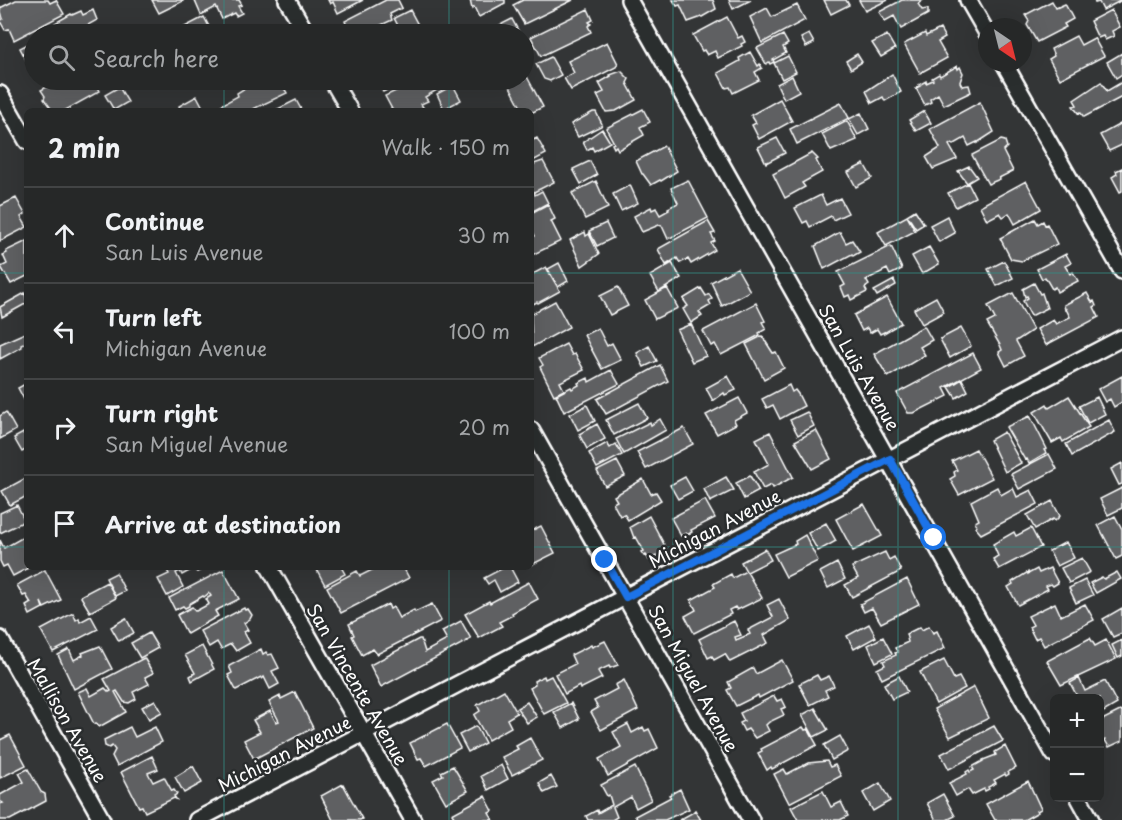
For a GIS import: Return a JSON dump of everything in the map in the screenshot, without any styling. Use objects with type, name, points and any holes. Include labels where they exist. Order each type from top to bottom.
[{"type":"street","points":[[287,0],[301,24]]},
{"type":"street","name":"San Luis Avenue","points":[[629,0],[890,459],[1051,748]]},
{"type":"street","points":[[968,0],[978,18]]},
{"type":"street","points":[[1009,72],[1122,271]]},
{"type":"street","points":[[338,90],[348,108]]},
{"type":"street","points":[[0,94],[24,136]]},
{"type":"street","name":"Michigan Avenue","points":[[197,820],[1122,338]]},
{"type":"street","name":"San Miguel Avenue","points":[[534,435],[751,820]]},
{"type":"street","name":"San Vincente Avenue","points":[[271,570],[412,820]]},
{"type":"street","name":"Mallison Avenue","points":[[0,639],[102,820]]},
{"type":"street","points":[[1081,802],[1091,820]]},
{"type":"building","points":[[16,0],[48,0],[50,3],[56,0],[64,14],[45,24],[24,24],[24,35],[14,40],[9,29],[5,30],[0,21],[3,19],[0,8]]},
{"type":"building","points":[[152,0],[183,0],[183,1],[159,13]]},
{"type":"building","points":[[239,0],[242,5],[238,6],[242,13],[236,16],[234,13],[222,19],[216,7],[201,15],[195,1]]},
{"type":"building","points":[[328,0],[363,0],[338,13],[333,2],[330,4]]},
{"type":"building","points":[[386,0],[398,0],[402,8],[390,14],[392,20],[383,24],[346,24],[345,21]]},
{"type":"building","points":[[470,0],[505,0],[505,3],[479,17],[474,7],[472,9]]},
{"type":"building","points":[[523,0],[573,0],[524,24],[513,5]]},
{"type":"building","points":[[673,0],[713,0],[716,9],[688,22],[680,5],[677,6]]},
{"type":"building","points":[[729,0],[751,0],[733,9]]},
{"type":"building","points":[[824,0],[846,0],[849,5],[831,14]]},
{"type":"building","points":[[859,0],[888,0],[865,11]]},
{"type":"building","points":[[902,0],[923,0],[918,4],[922,10],[928,9],[928,14],[901,29],[894,16],[885,21],[879,12]]},
{"type":"building","points":[[1094,0],[1122,0],[1103,10],[1099,2],[1095,3]]},
{"type":"building","points":[[1052,1],[1056,8],[1065,4],[1073,19],[1064,24],[1066,27],[1037,42],[1032,34],[1032,18],[1027,18],[1025,15]]},
{"type":"building","points":[[797,5],[805,20],[762,43],[750,17],[767,8],[772,17]]},
{"type":"building","points":[[588,9],[593,20],[588,26],[591,32],[541,56],[534,43],[534,36]]},
{"type":"building","points":[[93,10],[97,20],[90,24],[55,23],[81,11],[83,15]]},
{"type":"building","points":[[410,10],[417,24],[397,24],[394,18]]},
{"type":"building","points":[[1111,10],[1120,27],[1112,31],[1114,36],[1105,40],[1103,36],[1098,38],[1090,21]]},
{"type":"building","points":[[204,17],[208,24],[191,24]]},
{"type":"building","points":[[727,17],[738,38],[742,36],[745,42],[741,44],[742,46],[718,58],[715,51],[707,55],[704,50],[702,51],[693,35]]},
{"type":"building","points":[[512,19],[515,24],[502,24]]},
{"type":"building","points":[[940,29],[945,38],[938,42],[947,58],[920,73],[904,44],[925,33],[926,36]]},
{"type":"building","points":[[809,34],[814,43],[806,47],[801,38]]},
{"type":"building","points":[[783,35],[788,44],[783,47],[786,53],[773,60],[774,62],[766,64],[757,48]]},
{"type":"building","points":[[887,35],[895,49],[881,57],[872,43]]},
{"type":"building","points":[[1076,36],[1081,45],[1094,38],[1104,56],[1060,79],[1049,59],[1054,56],[1051,49]]},
{"type":"building","points":[[607,42],[618,64],[616,67],[571,90],[564,78],[574,73],[568,61]]},
{"type":"building","points":[[750,52],[758,66],[760,64],[762,68],[755,72],[759,80],[733,93],[730,87],[726,88],[718,73],[740,61],[739,58]]},
{"type":"building","points":[[1122,53],[1122,74],[1116,78],[1107,62]]},
{"type":"building","points":[[857,54],[862,62],[851,69],[846,61]]},
{"type":"building","points":[[788,56],[796,72],[782,79],[774,63]]},
{"type":"building","points":[[551,57],[561,75],[550,81],[544,79],[536,64]]},
{"type":"building","points":[[957,66],[963,73],[960,82],[962,86],[969,85],[971,92],[944,105],[938,94],[925,105],[916,88]]},
{"type":"building","points":[[621,71],[629,79],[627,83],[636,100],[616,111],[606,112],[597,95],[604,92],[599,83]]},
{"type":"building","points":[[892,74],[901,92],[885,101],[883,97],[872,103],[866,91]]},
{"type":"building","points":[[792,76],[799,91],[784,99],[777,84]]},
{"type":"building","points":[[1101,82],[1107,91],[1122,82],[1122,97],[1084,117],[1073,106],[1077,105],[1074,100]]},
{"type":"building","points":[[41,90],[100,91],[69,108],[51,108],[44,99],[45,96]]},
{"type":"building","points":[[114,90],[121,90],[128,102],[113,108],[105,95]]},
{"type":"building","points":[[242,90],[285,90],[287,93],[255,108],[216,108],[238,96],[237,93]]},
{"type":"building","points":[[398,90],[437,90],[425,97],[428,101],[421,104],[423,108],[391,108],[385,96]]},
{"type":"building","points":[[444,90],[456,90],[461,100],[444,108],[437,94]]},
{"type":"building","points":[[512,90],[534,90],[543,107],[534,112],[534,108],[521,108]]},
{"type":"building","points":[[197,96],[203,108],[180,108],[179,106]]},
{"type":"building","points":[[780,99],[792,121],[759,139],[752,125],[756,123],[751,115]]},
{"type":"building","points":[[296,100],[300,108],[280,108]]},
{"type":"building","points":[[980,102],[994,132],[969,146],[965,138],[953,145],[952,143],[949,145],[957,159],[933,169],[926,157],[940,148],[930,129]]},
{"type":"building","points":[[841,103],[849,118],[797,144],[790,129]]},
{"type":"building","points":[[643,109],[650,122],[640,127],[644,135],[618,150],[616,146],[614,148],[612,144],[614,143],[606,128]]},
{"type":"building","points":[[924,111],[931,123],[916,131],[909,120]]},
{"type":"building","points":[[596,112],[601,126],[578,137],[571,124]]},
{"type":"building","points":[[861,113],[869,129],[858,135],[849,119]]},
{"type":"building","points":[[847,121],[857,140],[831,151],[822,134]]},
{"type":"building","points":[[1122,123],[1122,145],[1109,151],[1100,135]]},
{"type":"building","points":[[602,129],[610,142],[594,151],[592,147],[587,150],[583,142]]},
{"type":"building","points":[[537,138],[546,154],[534,160],[534,140]]},
{"type":"building","points":[[777,138],[785,153],[766,163],[758,147]]},
{"type":"building","points":[[1001,140],[1005,141],[1007,147],[1003,151],[1013,171],[988,184],[972,155]]},
{"type":"building","points":[[664,146],[677,171],[651,185],[642,174],[636,161]]},
{"type":"building","points":[[812,153],[818,159],[816,160],[822,172],[802,183],[805,187],[785,198],[773,174]]},
{"type":"building","points":[[543,161],[554,182],[534,192],[534,164]]},
{"type":"building","points":[[590,161],[597,175],[581,184],[573,169]]},
{"type":"building","points":[[864,164],[872,178],[856,187],[848,172]]},
{"type":"building","points":[[969,166],[977,177],[967,183],[958,171]]},
{"type":"building","points":[[1122,168],[1122,191],[1120,192],[1112,177]]},
{"type":"building","points":[[688,180],[708,218],[668,239],[662,226],[659,225],[642,232],[634,216],[651,207],[652,210],[656,208],[660,215],[669,210],[668,208],[678,203],[671,188]]},
{"type":"building","points":[[596,181],[608,208],[585,219],[572,193]]},
{"type":"building","points":[[1026,181],[1041,209],[1015,224],[1009,213],[1003,217],[1000,213],[987,220],[980,206]]},
{"type":"building","points":[[968,183],[975,197],[956,207],[948,193]]},
{"type":"building","points":[[630,185],[638,203],[621,211],[613,194]]},
{"type":"building","points":[[542,191],[548,203],[534,210],[534,192],[535,195]]},
{"type":"building","points":[[821,195],[826,205],[840,198],[848,213],[833,220],[831,216],[810,227],[807,221],[803,223],[795,208]]},
{"type":"building","points":[[16,198],[24,212],[21,217],[24,229],[0,241],[0,206]]},
{"type":"building","points":[[548,204],[555,219],[551,221],[561,241],[534,254],[535,236],[534,211]]},
{"type":"building","points":[[915,210],[924,224],[916,229],[907,215]]},
{"type":"building","points":[[907,216],[915,231],[886,246],[878,232]]},
{"type":"building","points":[[947,216],[955,233],[939,242],[930,225]]},
{"type":"building","points":[[1035,219],[1038,224],[1043,221],[1045,225],[1047,224],[1057,244],[1022,261],[1011,259],[1000,238]]},
{"type":"building","points":[[708,221],[715,233],[711,234],[715,241],[711,243],[715,250],[691,264],[688,259],[680,263],[677,258],[666,265],[658,249]]},
{"type":"building","points":[[606,223],[613,238],[597,246],[589,231]]},
{"type":"building","points":[[585,232],[586,236],[589,234],[599,254],[582,266],[570,240]]},
{"type":"building","points":[[840,232],[846,243],[852,240],[860,252],[824,269],[815,246]]},
{"type":"building","points":[[24,242],[24,278],[11,284],[1,267],[7,264],[3,255],[7,253],[6,251]]},
{"type":"building","points":[[891,246],[902,269],[890,275],[887,269],[866,280],[869,285],[865,288],[867,292],[851,300],[849,295],[845,297],[841,287],[845,285],[838,272]]},
{"type":"building","points":[[929,247],[939,264],[922,274],[912,256]]},
{"type":"building","points":[[1066,254],[1071,263],[1065,266],[1070,274],[1073,272],[1078,281],[1057,292],[1055,287],[1052,289],[1045,277],[1042,279],[1037,269]]},
{"type":"building","points":[[1004,261],[1013,278],[997,286],[988,269]]},
{"type":"building","points":[[559,263],[568,281],[558,287],[548,269]]},
{"type":"building","points":[[672,263],[681,278],[659,292],[650,276]]},
{"type":"building","points":[[546,267],[560,291],[534,304],[534,273]]},
{"type":"building","points":[[737,268],[750,291],[722,306],[711,282]]},
{"type":"building","points":[[894,280],[896,285],[877,296],[874,291]]},
{"type":"building","points":[[1034,283],[1040,294],[1042,293],[1047,308],[1031,316],[1023,301],[1028,298],[1025,297],[1023,289]]},
{"type":"building","points":[[618,287],[628,306],[610,315],[600,296]]},
{"type":"building","points":[[667,288],[678,308],[655,319],[645,300]]},
{"type":"building","points":[[701,288],[706,296],[709,294],[712,299],[709,301],[711,305],[699,312],[702,316],[691,323],[683,309],[688,306],[683,299]]},
{"type":"building","points":[[1013,293],[1033,330],[1016,341],[1024,356],[1006,366],[999,352],[1002,350],[1000,345],[987,323],[995,319],[988,306]]},
{"type":"building","points":[[1087,293],[1092,302],[1094,301],[1099,317],[1046,345],[1037,329],[1053,320],[1056,324],[1070,317],[1064,305]]},
{"type":"building","points":[[24,294],[24,305],[2,317],[0,307]]},
{"type":"building","points":[[887,297],[901,323],[880,334],[877,329],[870,333],[867,328],[862,331],[854,315]]},
{"type":"building","points":[[936,297],[944,312],[922,324],[914,309]]},
{"type":"building","points":[[555,301],[569,327],[534,346],[534,312]]},
{"type":"building","points":[[756,303],[765,321],[762,322],[766,329],[759,333],[760,335],[721,355],[715,344],[711,346],[703,331]]},
{"type":"building","points":[[691,324],[706,356],[692,362],[677,330]]},
{"type":"building","points":[[924,326],[932,340],[920,347],[925,355],[888,377],[874,354]]},
{"type":"building","points":[[598,328],[607,346],[612,343],[621,360],[602,369],[584,335]]},
{"type":"building","points":[[961,328],[971,346],[950,358],[940,339]]},
{"type":"building","points":[[24,333],[22,347],[0,359],[0,344]]},
{"type":"building","points":[[762,336],[773,353],[776,352],[784,368],[764,379],[746,344]]},
{"type":"building","points":[[566,344],[584,370],[560,382],[564,390],[554,395],[540,367],[543,365],[539,358]]},
{"type":"building","points":[[649,346],[657,361],[644,367],[637,353]]},
{"type":"building","points":[[973,353],[981,368],[944,388],[948,396],[914,413],[908,413],[897,393]]},
{"type":"building","points":[[660,365],[668,381],[606,414],[597,399]]},
{"type":"building","points":[[611,370],[619,384],[564,412],[556,395],[571,387],[572,389],[588,378],[589,382]]},
{"type":"building","points":[[728,376],[736,390],[725,395],[724,393],[713,401],[706,388]]},
{"type":"building","points":[[1122,376],[1122,402],[1114,407],[1110,399],[1105,402],[1098,389]]},
{"type":"building","points":[[962,379],[968,391],[956,398],[949,387]]},
{"type":"building","points":[[24,385],[24,399],[18,388]]},
{"type":"building","points":[[789,385],[792,392],[795,390],[798,394],[804,406],[780,419],[773,405],[767,408],[762,399]]},
{"type":"building","points":[[1069,396],[1089,427],[1063,442],[1061,438],[1052,443],[1034,412],[1047,404],[1049,408]]},
{"type":"building","points":[[1097,397],[1105,414],[1088,423],[1079,406]]},
{"type":"building","points":[[739,398],[747,413],[734,420],[736,424],[717,434],[706,415]]},
{"type":"building","points":[[639,403],[647,418],[614,435],[606,420]]},
{"type":"building","points":[[587,405],[595,421],[578,430],[570,414]]},
{"type":"building","points":[[6,412],[16,430],[0,439],[0,416]]},
{"type":"building","points":[[807,412],[814,426],[798,435],[790,420]]},
{"type":"building","points":[[1030,416],[1047,449],[1044,450],[1046,453],[1029,463],[1006,427]]},
{"type":"building","points":[[660,419],[666,430],[624,454],[616,439]]},
{"type":"building","points":[[1109,420],[1115,432],[1072,456],[1066,444]]},
{"type":"building","points":[[597,424],[605,439],[587,449],[579,434]]},
{"type":"building","points":[[684,428],[693,444],[646,469],[637,452]]},
{"type":"building","points":[[816,430],[831,459],[812,469],[795,441]]},
{"type":"building","points":[[770,432],[793,477],[773,488],[771,485],[763,489],[754,472],[769,464],[756,439]]},
{"type":"building","points":[[1004,432],[1021,463],[1005,472],[990,440]]},
{"type":"building","points":[[24,433],[24,451],[22,452],[14,438]]},
{"type":"building","points":[[607,443],[610,448],[616,444],[622,455],[597,468],[589,453]]},
{"type":"building","points":[[976,449],[992,478],[959,495],[950,479],[955,476],[954,472],[957,470],[952,461]]},
{"type":"building","points":[[1049,454],[1057,469],[1019,489],[1011,474]]},
{"type":"building","points":[[617,461],[625,476],[605,486],[597,471]]},
{"type":"building","points":[[1122,463],[1122,484],[1119,485],[1111,469]]},
{"type":"building","points":[[750,476],[759,491],[744,499],[736,483]]},
{"type":"building","points":[[685,477],[693,491],[678,499],[670,485]]},
{"type":"building","points":[[726,477],[734,490],[710,502],[704,489]]},
{"type":"building","points":[[24,479],[24,498],[10,505],[2,491]]},
{"type":"building","points":[[643,479],[651,494],[656,492],[661,500],[628,520],[624,514],[620,516],[613,503],[617,501],[614,496]]},
{"type":"building","points":[[997,487],[1001,495],[1013,488],[1017,497],[1031,490],[1038,504],[981,534],[975,527],[977,526],[975,522],[979,520],[971,501]]},
{"type":"building","points":[[1122,488],[1122,508],[1108,515],[1100,499]]},
{"type":"building","points":[[705,500],[715,518],[691,530],[692,532],[687,535],[686,533],[681,536],[671,518]]},
{"type":"building","points":[[1052,501],[1060,516],[1055,521],[1053,519],[1035,529],[1027,515]]},
{"type":"building","points":[[864,504],[882,536],[853,551],[836,519]]},
{"type":"building","points":[[17,505],[24,521],[0,533],[0,513]]},
{"type":"building","points":[[649,516],[667,550],[649,560],[641,552],[644,551],[636,537],[634,538],[630,527]]},
{"type":"building","points":[[1115,516],[1122,529],[1122,556],[1116,559],[1098,525]]},
{"type":"building","points":[[826,523],[836,541],[818,551],[808,533]]},
{"type":"building","points":[[541,526],[555,553],[534,564],[534,530]]},
{"type":"building","points":[[1031,528],[1041,547],[999,569],[993,559],[998,556],[993,544],[1014,532],[1016,536]]},
{"type":"building","points":[[805,535],[818,561],[786,577],[774,554],[796,544],[795,541]]},
{"type":"building","points":[[24,537],[24,570],[13,576],[7,565],[3,567],[0,561],[0,540],[4,548]]},
{"type":"building","points":[[1066,542],[1074,558],[1057,566],[1049,551]]},
{"type":"building","points":[[765,549],[771,560],[747,572],[762,598],[737,610],[735,607],[729,610],[731,614],[694,633],[685,616],[696,610],[691,600],[715,587],[713,584],[731,574],[733,578],[746,571],[741,562]]},
{"type":"building","points":[[885,552],[889,560],[894,557],[901,571],[852,597],[845,585],[858,578],[852,567]]},
{"type":"building","points":[[1082,558],[1090,572],[1069,583],[1061,568]]},
{"type":"building","points":[[837,563],[845,579],[828,588],[820,572]]},
{"type":"building","points":[[1050,568],[1058,583],[1046,586],[1048,589],[1018,605],[1008,587],[1013,584],[1012,582],[1028,572],[1028,574],[1037,569],[1039,573]]},
{"type":"building","points":[[45,570],[61,600],[44,608],[41,602],[43,608],[30,615],[26,606],[31,603],[26,595],[23,596],[17,585]]},
{"type":"building","points":[[167,570],[191,570],[182,575],[180,571],[176,573],[183,587],[167,596],[158,579],[169,574]]},
{"type":"building","points":[[223,570],[239,599],[215,611],[218,616],[187,634],[177,615],[192,607],[196,611],[209,604],[206,599],[211,596],[209,593],[185,608],[183,606],[175,610],[169,598]]},
{"type":"building","points":[[317,570],[343,570],[345,574],[325,585]]},
{"type":"building","points":[[372,570],[405,570],[409,578],[341,613],[327,587],[357,571],[360,576]]},
{"type":"building","points":[[499,570],[512,570],[518,582],[500,592],[494,580],[488,584],[484,578]]},
{"type":"building","points":[[1117,572],[1121,579],[1096,593],[1090,583]]},
{"type":"building","points":[[116,573],[125,591],[115,596],[106,578]]},
{"type":"building","points":[[907,579],[919,604],[881,623],[872,608],[864,612],[860,604]]},
{"type":"building","points":[[1085,580],[1093,595],[1076,603],[1069,588]]},
{"type":"building","points":[[107,582],[116,598],[90,612],[82,595]]},
{"type":"building","points":[[529,582],[538,599],[499,622],[502,626],[479,638],[465,614]]},
{"type":"building","points":[[779,599],[790,620],[764,635],[768,643],[730,662],[725,654],[714,660],[712,656],[708,658],[699,639],[734,621],[741,635],[735,637],[736,640],[750,634],[748,630],[773,617],[767,605]]},
{"type":"building","points":[[1055,603],[1061,616],[1085,604],[1094,620],[1044,646],[1039,637],[1035,639],[1029,627],[1033,625],[1028,616]]},
{"type":"building","points":[[388,604],[390,609],[393,607],[399,618],[432,604],[441,621],[377,654],[373,649],[362,655],[352,636],[354,635],[349,624]]},
{"type":"building","points":[[244,608],[248,609],[252,615],[244,623],[248,630],[244,632],[250,643],[236,651],[231,644],[221,649],[217,642],[209,647],[200,631]]},
{"type":"building","points":[[1122,608],[1122,633],[1113,637],[1103,619]]},
{"type":"building","points":[[73,613],[76,620],[79,618],[80,622],[91,616],[98,629],[53,652],[41,630]]},
{"type":"building","points":[[126,618],[134,633],[119,641],[111,627]]},
{"type":"building","points":[[461,621],[471,639],[381,687],[370,665],[419,639],[421,639],[425,652],[447,640],[442,631]]},
{"type":"building","points":[[869,624],[876,637],[854,649],[847,636]]},
{"type":"building","points":[[929,626],[933,633],[937,631],[945,648],[882,679],[877,669],[885,665],[883,661],[896,655],[895,653],[898,652],[895,648],[908,642],[906,634],[920,627],[922,630]]},
{"type":"building","points":[[149,633],[158,648],[140,658],[131,643]]},
{"type":"building","points":[[883,637],[892,654],[876,662],[868,645]]},
{"type":"building","points":[[1090,638],[1095,646],[1106,640],[1116,659],[1061,685],[1047,661]]},
{"type":"building","points":[[1122,640],[1122,656],[1118,658],[1112,645]]},
{"type":"building","points":[[605,641],[618,665],[598,671],[602,678],[565,694],[555,674],[575,664],[571,655]]},
{"type":"building","points":[[100,646],[112,669],[74,689],[58,655],[69,649],[74,660],[83,655],[82,653]]},
{"type":"building","points":[[202,646],[214,669],[192,681],[190,676],[195,673],[185,655]]},
{"type":"building","points":[[261,649],[263,654],[266,652],[268,655],[272,654],[279,668],[272,671],[279,684],[270,689],[264,677],[262,679],[261,677],[236,690],[228,675],[232,673],[229,666]]},
{"type":"building","points":[[144,658],[153,673],[145,677],[149,684],[133,692],[136,699],[129,703],[124,702],[117,691],[115,692],[126,712],[99,727],[96,723],[94,724],[78,692],[87,688],[91,696],[105,688],[111,691],[104,679]]},
{"type":"building","points":[[782,660],[793,680],[759,698],[758,695],[736,706],[727,690],[731,688],[728,682],[753,668],[756,674]]},
{"type":"building","points":[[944,660],[954,679],[959,677],[965,688],[936,704],[920,672]]},
{"type":"building","points":[[817,675],[820,680],[829,676],[834,686],[825,690],[828,696],[810,705],[799,684]]},
{"type":"building","points":[[544,676],[545,679],[551,676],[566,703],[544,714],[530,688],[535,685],[534,681]]},
{"type":"building","points":[[899,676],[907,692],[892,699],[884,684]]},
{"type":"building","points":[[1079,678],[1085,691],[1105,681],[1117,704],[1104,712],[1104,694],[1076,694],[1070,683]]},
{"type":"building","points":[[624,680],[638,710],[601,730],[591,712],[598,708],[594,701],[617,689],[615,685]]},
{"type":"building","points":[[974,687],[989,718],[950,737],[934,709]]},
{"type":"building","points":[[504,690],[517,713],[507,719],[511,727],[488,740],[474,715],[480,711],[477,705]]},
{"type":"building","points":[[295,692],[313,728],[254,759],[244,740],[260,732],[253,720],[270,711],[276,722],[279,721],[269,702]]},
{"type":"building","points":[[774,696],[777,701],[782,699],[786,707],[781,709],[784,715],[769,722],[766,725],[769,731],[755,738],[748,729],[744,731],[740,723],[744,721],[740,713]]},
{"type":"building","points":[[155,700],[162,712],[149,719],[142,707]]},
{"type":"building","points":[[527,702],[537,717],[527,723],[517,708]]},
{"type":"building","points":[[571,703],[579,719],[563,728],[554,712]]},
{"type":"building","points":[[815,708],[828,730],[814,737],[802,715]]},
{"type":"building","points":[[1122,710],[1122,741],[1109,747],[1104,740],[1104,719]]},
{"type":"building","points":[[447,724],[460,748],[426,766],[421,758],[418,759],[410,743]]},
{"type":"building","points":[[628,724],[632,733],[643,727],[645,731],[649,729],[658,748],[608,776],[599,759],[621,747],[613,732]]},
{"type":"building","points":[[476,726],[485,743],[468,752],[459,735]]},
{"type":"building","points":[[994,726],[1003,741],[949,769],[941,754]]},
{"type":"building","points":[[130,727],[135,737],[155,727],[162,742],[117,766],[112,756],[115,750],[112,746],[109,748],[105,746],[104,740]]},
{"type":"building","points":[[803,727],[805,730],[808,729],[817,745],[767,770],[758,753],[762,751],[761,749]]},
{"type":"building","points":[[10,735],[26,765],[0,778],[0,740]]},
{"type":"building","points":[[840,736],[848,751],[832,760],[824,745]]},
{"type":"building","points":[[530,738],[542,760],[512,775],[502,757],[518,749],[516,746]]},
{"type":"building","points":[[1005,746],[1016,768],[1008,772],[1006,776],[1005,774],[994,780],[996,783],[985,791],[984,789],[972,795],[968,789],[956,796],[949,783],[967,774],[969,770],[970,772],[974,770],[972,767],[996,755],[995,752]]},
{"type":"building","points":[[152,756],[158,769],[148,773],[153,782],[164,777],[172,791],[174,790],[177,794],[174,796],[176,799],[145,812],[142,806],[139,807],[121,772]]},
{"type":"building","points":[[827,761],[830,767],[835,765],[841,776],[789,803],[774,774],[784,769],[787,774],[808,763]]},
{"type":"building","points":[[501,765],[508,779],[488,790],[481,776]]},
{"type":"building","points":[[193,766],[202,783],[184,793],[175,777]]},
{"type":"building","points":[[453,766],[468,791],[446,803],[433,780],[443,775],[441,772]]},
{"type":"building","points":[[635,767],[651,800],[636,808],[631,797],[613,807],[617,817],[612,820],[588,820],[586,816],[597,810],[598,813],[612,805],[609,795],[607,796],[601,785]]},
{"type":"building","points":[[28,769],[41,792],[45,794],[46,801],[10,820],[0,820],[0,804],[3,803],[0,801],[0,795],[24,782],[19,773]]},
{"type":"building","points":[[551,776],[557,787],[544,793],[539,783]]},
{"type":"building","points":[[1028,781],[1041,809],[1024,820],[995,820],[986,804]]},
{"type":"building","points":[[880,783],[890,801],[873,811],[863,793]]},
{"type":"building","points":[[343,784],[362,819],[333,820],[321,796]]},
{"type":"building","points":[[680,789],[689,809],[665,820],[638,820],[635,816],[671,797],[669,795]]},
{"type":"building","points":[[823,791],[831,807],[841,802],[848,816],[840,820],[798,820],[791,807]]},
{"type":"building","points":[[943,794],[955,816],[947,820],[936,820],[927,803]]},
{"type":"building","points":[[485,796],[493,811],[489,813],[493,820],[456,820],[452,814]]},
{"type":"building","points":[[695,810],[701,820],[679,820],[692,813]]},
{"type":"route","points":[[605,560],[626,597],[890,459],[934,538]]}]
